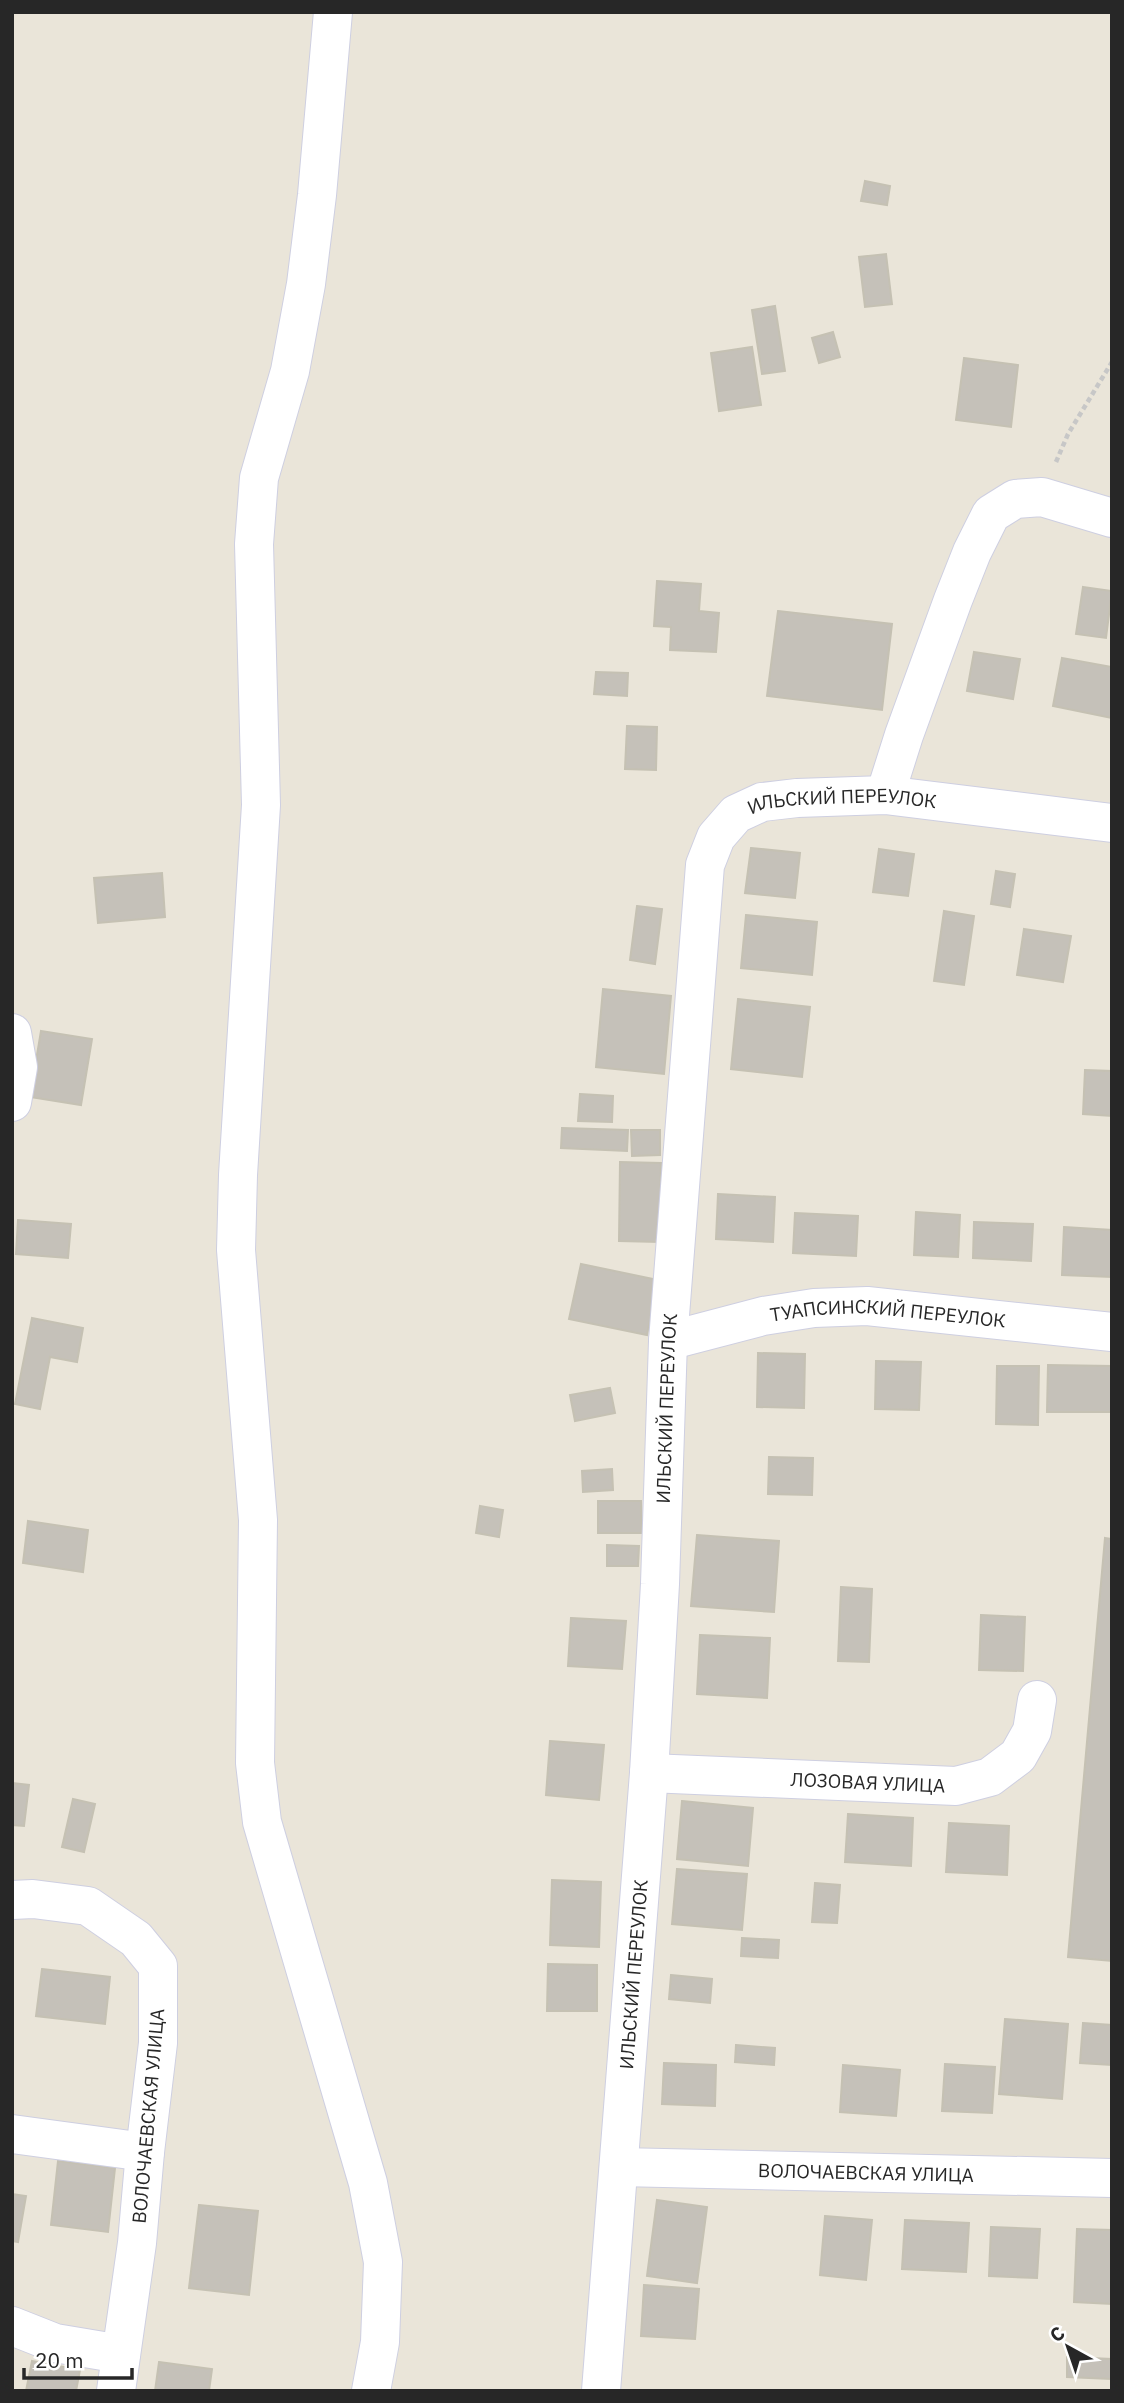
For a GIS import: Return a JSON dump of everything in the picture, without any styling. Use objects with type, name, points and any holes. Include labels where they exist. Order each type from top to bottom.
[{"type":"street","points":[[333,12],[317,195],[306,284],[290,371],[259,478],[254,544],[261,805],[238,1175],[236,1250],[258,1520],[255,1763],[262,1822],[368,2183],[383,2262],[380,2342],[371,2391]]},
{"type":"street","points":[[885,795],[953,600],[991,514],[1015,499],[1042,497],[1112,518]]},
{"type":"street","name":"ИЛЬСКИЙ ПЕРЕУЛОК","points":[[601,2391],[649,1773],[660,1584],[668,1341],[705,865],[716,837],[736,814],[762,802],[797,798],[885,795],[1112,823]]},
{"type":"street","points":[[12,1033],[18,1067],[12,1102]]},
{"type":"street","name":"ТУАПСИНСКИЙ ПЕРЕУЛОК","points":[[668,1341],[776,1314],[814,1308],[867,1306],[1112,1332]]},
{"type":"street","name":"ЛОЗОВАЯ УЛИЦА","points":[[649,1773],[956,1786],[990,1777],[1018,1756],[1032,1731],[1037,1700]]},
{"type":"street","name":"ВОЛОЧАЕВСКАЯ УЛИЦА","points":[[12,1900],[33,1899],[88,1906],[136,1939],[158,1966],[158,2043],[137,2243],[119,2373]]},
{"type":"street","points":[[12,2134],[145,2152]]},
{"type":"street","name":"ВОЛОЧАЕВСКАЯ УЛИЦА","points":[[619,2167],[1112,2178]]},
{"type":"street","points":[[12,2326],[119,2373]]},
{"type":"path","points":[[1042,497],[1068,434],[1112,362]]},
{"type":"building","points":[[865,181],[890,186],[887,205],[861,201]]},
{"type":"building","points":[[886,254],[892,304],[865,307],[859,257]]},
{"type":"building","points":[[775,306],[785,371],[762,374],[752,310]]},
{"type":"building","points":[[833,332],[840,357],[819,363],[812,338]]},
{"type":"building","points":[[752,347],[761,405],[719,411],[711,353]]},
{"type":"building","points":[[964,358],[1018,365],[1011,427],[956,420]]},
{"type":"building","points":[[657,581],[701,584],[699,611],[719,613],[716,652],[670,650],[671,627],[654,626]]},
{"type":"building","points":[[1083,587],[1112,591],[1106,638],[1076,634]]},
{"type":"building","points":[[778,611],[892,624],[882,710],[767,696]]},
{"type":"building","points":[[974,652],[1020,659],[1013,699],[967,691]]},
{"type":"building","points":[[1062,658],[1112,667],[1112,718],[1053,706]]},
{"type":"building","points":[[596,672],[628,673],[627,696],[594,694]]},
{"type":"building","points":[[627,726],[657,727],[656,770],[625,769]]},
{"type":"building","points":[[751,848],[800,853],[795,898],[745,893]]},
{"type":"building","points":[[879,849],[914,854],[908,896],[873,892]]},
{"type":"building","points":[[996,871],[1015,874],[1010,907],[991,904]]},
{"type":"building","points":[[162,873],[165,917],[98,923],[94,878]]},
{"type":"building","points":[[637,906],[662,909],[655,964],[630,960]]},
{"type":"building","points":[[944,911],[974,916],[964,985],[934,981]]},
{"type":"building","points":[[746,915],[817,922],[812,975],[741,968]]},
{"type":"building","points":[[1024,929],[1071,936],[1063,982],[1017,975]]},
{"type":"building","points":[[603,989],[671,996],[664,1074],[596,1067]]},
{"type":"building","points":[[738,999],[810,1007],[802,1077],[731,1069]]},
{"type":"building","points":[[41,1031],[92,1039],[81,1105],[30,1097]]},
{"type":"building","points":[[1085,1070],[1112,1071],[1112,1116],[1083,1114]]},
{"type":"building","points":[[580,1094],[613,1096],[612,1122],[578,1121]]},
{"type":"building","points":[[562,1128],[628,1130],[627,1151],[561,1148]]},
{"type":"building","points":[[631,1130],[660,1130],[660,1155],[632,1156]]},
{"type":"building","points":[[620,1162],[661,1163],[660,1242],[619,1241]]},
{"type":"building","points":[[718,1194],[775,1197],[773,1242],[716,1239]]},
{"type":"building","points":[[916,1212],[960,1215],[958,1257],[914,1255]]},
{"type":"building","points":[[795,1213],[858,1216],[856,1256],[793,1253]]},
{"type":"building","points":[[18,1220],[71,1224],[68,1258],[16,1254]]},
{"type":"building","points":[[974,1222],[1033,1224],[1031,1261],[973,1258]]},
{"type":"building","points":[[1064,1227],[1112,1230],[1112,1277],[1062,1275]]},
{"type":"building","points":[[581,1264],[658,1280],[647,1335],[569,1319]]},
{"type":"building","points":[[32,1318],[83,1328],[77,1362],[50,1357],[40,1409],[15,1404]]},
{"type":"building","points":[[758,1353],[805,1354],[804,1408],[757,1407]]},
{"type":"building","points":[[876,1361],[921,1362],[919,1410],[875,1409]]},
{"type":"building","points":[[1048,1365],[1112,1366],[1112,1412],[1047,1412]]},
{"type":"building","points":[[997,1366],[1039,1366],[1038,1425],[996,1424]]},
{"type":"building","points":[[610,1388],[615,1413],[575,1421],[570,1395]]},
{"type":"building","points":[[769,1457],[813,1458],[812,1495],[768,1494]]},
{"type":"building","points":[[612,1469],[613,1490],[583,1492],[582,1471]]},
{"type":"building","points":[[598,1501],[641,1501],[642,1533],[598,1533]]},
{"type":"building","points":[[480,1506],[503,1510],[499,1537],[476,1533]]},
{"type":"building","points":[[28,1521],[88,1530],[83,1572],[23,1563]]},
{"type":"building","points":[[697,1535],[779,1541],[774,1612],[691,1606]]},
{"type":"building","points":[[1105,1538],[1112,1539],[1112,1961],[1068,1957]]},
{"type":"building","points":[[607,1545],[639,1546],[638,1566],[607,1566]]},
{"type":"building","points":[[841,1587],[872,1589],[869,1662],[838,1661]]},
{"type":"building","points":[[981,1615],[1025,1617],[1023,1671],[979,1670]]},
{"type":"building","points":[[571,1618],[626,1621],[622,1669],[568,1666]]},
{"type":"building","points":[[700,1635],[770,1638],[767,1698],[697,1694]]},
{"type":"building","points":[[550,1741],[604,1745],[599,1800],[546,1795]]},
{"type":"building","points":[[12,1783],[29,1785],[24,1826],[12,1825]]},
{"type":"building","points":[[73,1799],[95,1804],[84,1852],[62,1847]]},
{"type":"building","points":[[682,1801],[753,1808],[748,1866],[677,1859]]},
{"type":"building","points":[[848,1814],[913,1818],[911,1866],[845,1862]]},
{"type":"building","points":[[949,1823],[1009,1826],[1007,1875],[946,1872]]},
{"type":"building","points":[[677,1869],[747,1874],[742,1930],[672,1924]]},
{"type":"building","points":[[552,1880],[601,1882],[599,1947],[550,1945]]},
{"type":"building","points":[[815,1883],[840,1885],[837,1923],[812,1922]]},
{"type":"building","points":[[742,1938],[779,1940],[778,1958],[741,1956]]},
{"type":"building","points":[[548,1964],[597,1965],[597,2011],[547,2011]]},
{"type":"building","points":[[42,1969],[110,1977],[105,2024],[36,2016]]},
{"type":"building","points":[[671,1975],[712,1979],[710,2003],[669,1999]]},
{"type":"building","points":[[1005,2019],[1068,2024],[1062,2099],[999,2094]]},
{"type":"building","points":[[1083,2023],[1112,2025],[1112,2065],[1080,2063]]},
{"type":"building","points":[[736,2045],[775,2048],[774,2065],[735,2062]]},
{"type":"building","points":[[664,2063],[716,2065],[715,2106],[662,2104]]},
{"type":"building","points":[[945,2064],[995,2067],[992,2113],[942,2111]]},
{"type":"building","points":[[843,2065],[900,2070],[896,2116],[840,2112]]},
{"type":"building","points":[[58,2161],[115,2168],[108,2232],[51,2225]]},
{"type":"building","points":[[12,2194],[26,2196],[18,2242],[12,2241]]},
{"type":"building","points":[[657,2200],[707,2207],[697,2283],[647,2276]]},
{"type":"building","points":[[199,2205],[258,2211],[249,2295],[189,2288]]},
{"type":"building","points":[[825,2216],[872,2220],[866,2280],[820,2275]]},
{"type":"building","points":[[905,2220],[969,2223],[966,2272],[902,2269]]},
{"type":"building","points":[[991,2227],[1040,2229],[1037,2278],[989,2276]]},
{"type":"building","points":[[1077,2229],[1112,2230],[1112,2304],[1074,2302]]},
{"type":"building","points":[[644,2285],[699,2289],[695,2339],[641,2336]]},
{"type":"building","points":[[1067,2357],[1112,2359],[1111,2379],[1067,2377]]},
{"type":"building","points":[[32,2361],[80,2370],[76,2391],[26,2391]]},
{"type":"building","points":[[159,2362],[212,2369],[209,2391],[155,2391]]}]
